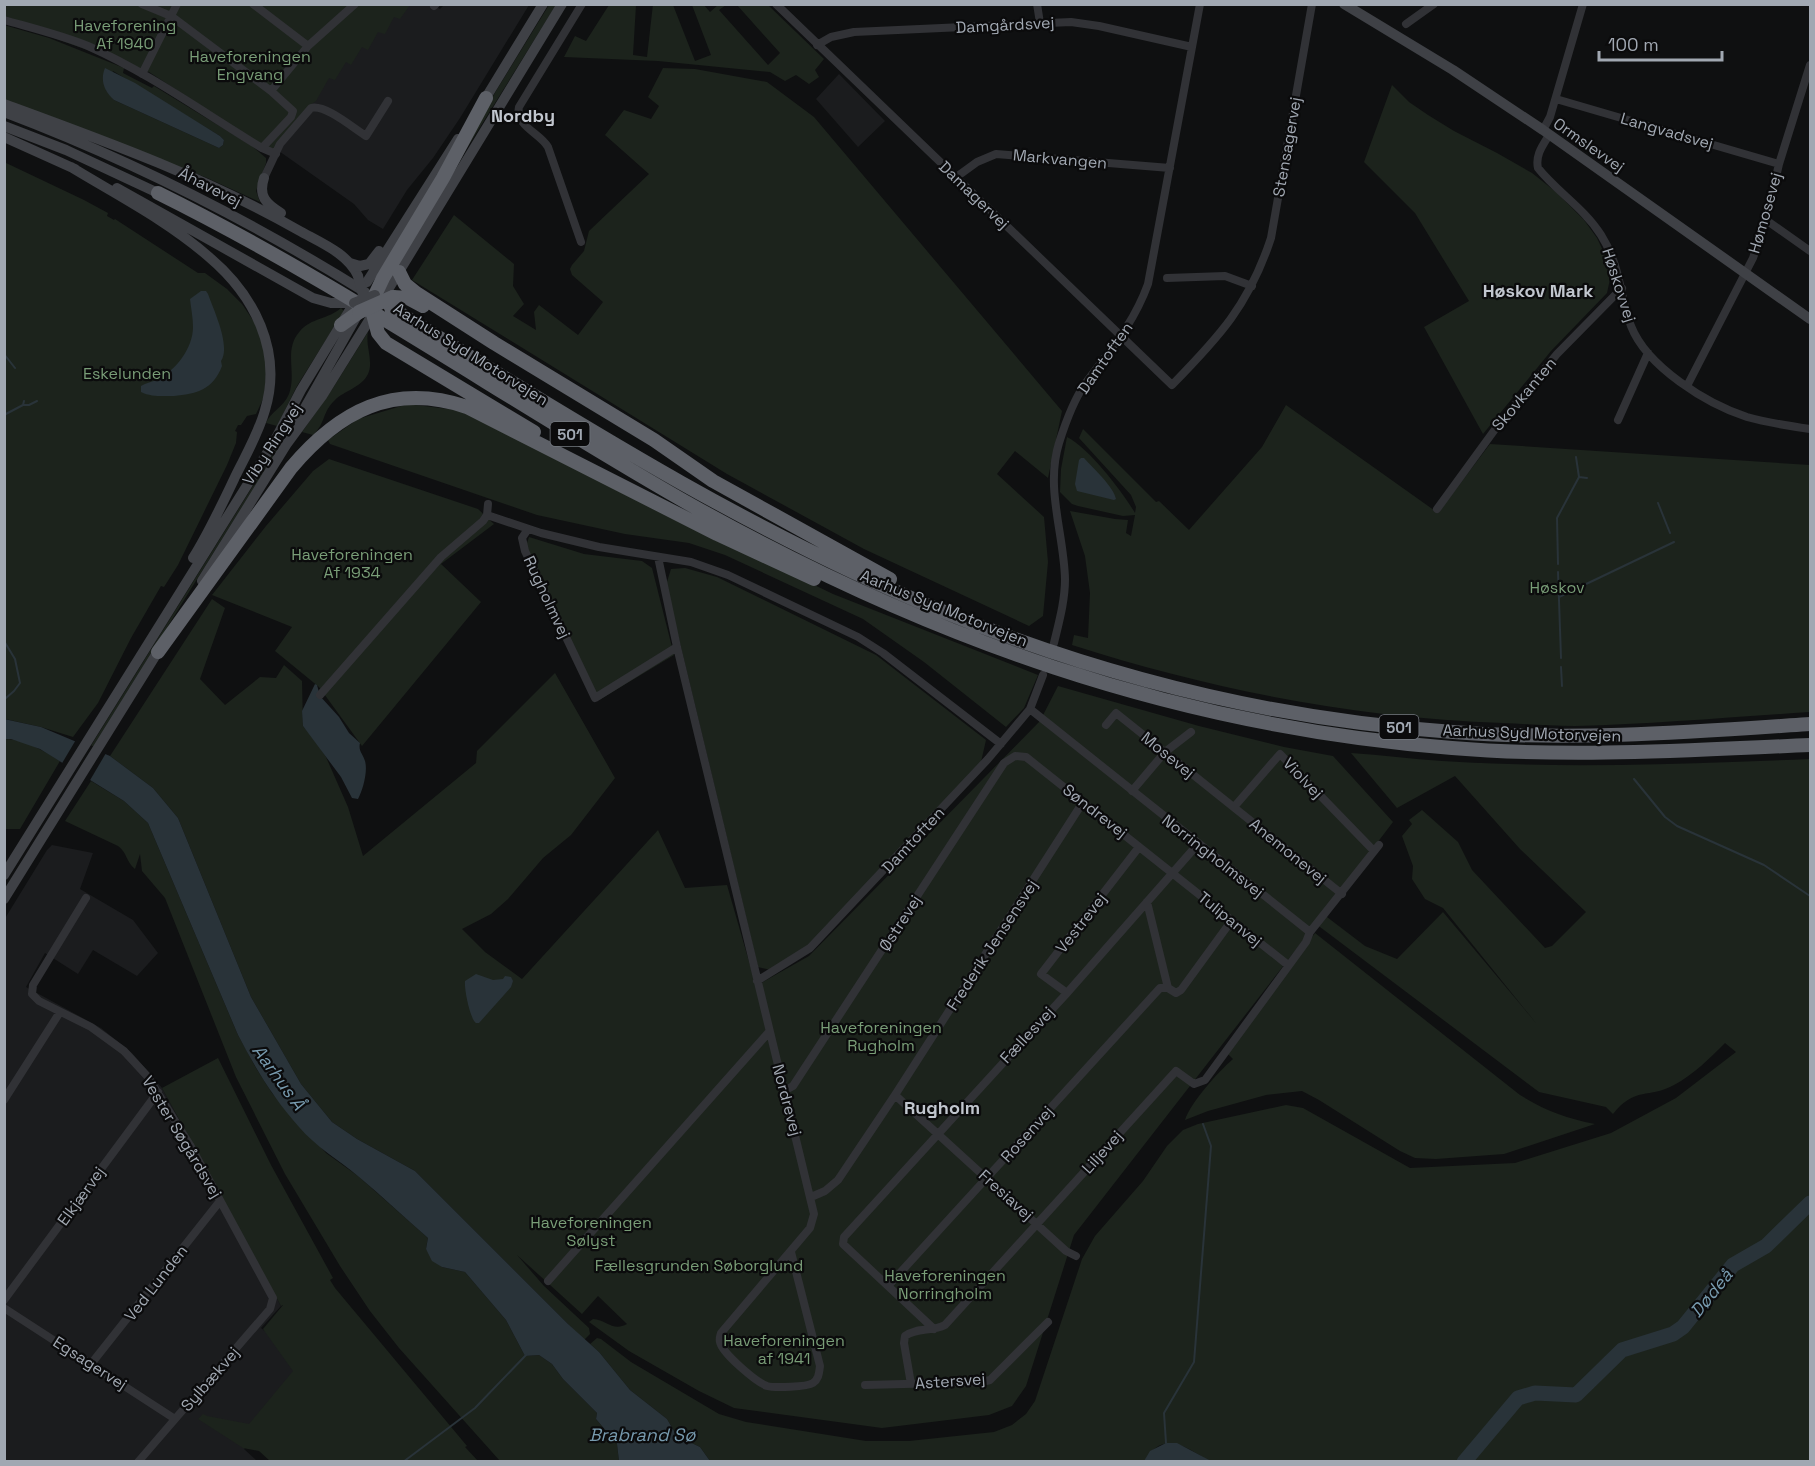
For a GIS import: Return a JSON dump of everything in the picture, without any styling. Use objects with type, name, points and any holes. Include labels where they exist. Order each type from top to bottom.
[{"type":"highway","points":[[341,325],[371,302],[443,178],[486,98]]},
{"type":"highway","name":"Aarhus Syd Motorvejen","points":[[158,193],[282,259],[588,445],[734,528],[870,597],[995,648],[1096,683],[1178,704],[1301,730],[1382,742],[1456,748],[1617,753],[1810,746]]},
{"type":"highway","points":[[399,272],[409,288],[494,343],[654,440],[713,481],[881,574],[1000,633]]},
{"type":"highway","points":[[371,302],[414,300],[452,324],[494,343]]},
{"type":"highway","points":[[371,302],[382,340],[550,442],[663,507]]},
{"type":"highway","name":"Aarhus Syd Motorvejen","points":[[371,302],[593,432],[740,514],[873,580],[1000,633],[1072,659],[1181,690],[1304,715],[1454,732],[1536,736],[1616,736],[1810,724]]},
{"type":"highway","points":[[158,652],[306,450],[327,430],[365,408],[397,400],[425,399],[456,404],[477,412],[663,507],[856,598],[937,630],[995,648]]},
{"type":"main road","name":"Viby Ringvej","points":[[4,875],[274,442],[291,428],[328,387],[371,302],[394,240],[435,173],[486,98],[543,4]]},
{"type":"main road","name":"Viby Ringvej","points":[[371,302],[399,272],[562,4]]},
{"type":"main road","name":"Ormslevvej","points":[[1344,4],[1453,70],[1546,132],[1810,319]]},
{"type":"main road","points":[[4,104],[122,147],[218,187],[319,242],[350,263],[360,266],[369,264],[380,249],[394,240]]},
{"type":"main road","name":"Åhavevej","points":[[4,112],[99,150],[182,189],[260,230],[371,302]]},
{"type":"main road","name":"Åhavevej","points":[[4,126],[66,150],[158,193]]},
{"type":"main road","points":[[4,137],[147,204],[313,298],[338,304],[371,302],[350,263]]},
{"type":"main road","points":[[71,167],[183,237],[208,256],[239,286],[266,336],[271,362],[268,400],[254,437],[203,541],[144,638],[114,700]]},
{"type":"main road","points":[[266,174],[261,191],[265,200],[310,229],[319,242]]},
{"type":"main road","name":"Viby Ringvej","points":[[4,899],[286,445],[301,390],[341,325]]},
{"type":"street","points":[[142,4],[171,16],[271,91],[293,111],[291,117],[262,148]]},
{"type":"street","points":[[142,74],[177,4]]},
{"type":"street","points":[[271,91],[308,46],[355,4]]},
{"type":"street","points":[[581,242],[546,142],[520,121],[518,112],[519,106],[582,4]]},
{"type":"street","name":"Damagervej","points":[[776,4],[1172,386]]},
{"type":"street","points":[[1037,4],[1040,23]]},
{"type":"street","name":"Damtoften","points":[[1054,643],[1062,611],[1065,581],[1054,494],[1054,470],[1058,444],[1072,407],[1084,386],[1121,338],[1140,306],[1148,284],[1200,4]]},
{"type":"street","name":"Stensagervej","points":[[1172,386],[1217,339],[1238,311],[1252,286],[1270,238],[1312,4]]},
{"type":"street","points":[[1406,24],[1434,4]]},
{"type":"street","points":[[1546,132],[1583,4]]},
{"type":"street","points":[[260,6],[308,46]]},
{"type":"street","points":[[4,20],[87,46],[142,74],[262,148],[276,154]]},
{"type":"street","name":"Damgårdsvej","points":[[818,45],[831,37],[854,32],[1086,23],[1192,47]]},
{"type":"street","name":"Hømosevej","points":[[1687,386],[1753,258],[1766,220],[1779,164],[1810,70]]},
{"type":"street","name":"Langvadsvej","points":[[1556,99],[1779,164]]},
{"type":"street","points":[[266,174],[284,139],[311,108],[325,110],[366,136],[388,101]]},
{"type":"street","name":"Høskovvej","points":[[1546,132],[1537,159],[1538,168],[1587,215],[1600,234],[1612,255],[1631,327],[1648,353],[1687,386],[1721,406],[1773,423],[1810,429]]},
{"type":"street","name":"Markvangen","points":[[955,178],[976,162],[996,154],[1170,168]]},
{"type":"street","points":[[1766,220],[1810,251]]},
{"type":"street","points":[[1167,278],[1225,276],[1252,286]]},
{"type":"street","name":"Skovkanten","points":[[1437,509],[1483,445],[1557,354],[1622,288]]},
{"type":"street","points":[[1618,420],[1648,353]]},
{"type":"street","points":[[320,695],[441,557],[477,528],[487,515],[489,504]]},
{"type":"street","points":[[487,515],[528,529]]},
{"type":"street","name":"Rugholmvej","points":[[677,647],[595,698],[525,551],[522,538],[528,529],[599,547],[691,562],[728,575],[858,637],[883,653],[1001,744]]},
{"type":"street","points":[[658,556],[677,647],[758,981]]},
{"type":"street","name":"Damtoften","points":[[758,981],[810,948],[1001,744],[1030,709],[1043,675]]},
{"type":"street","name":"Norringholmsvej","points":[[1030,709],[1310,932]]},
{"type":"street","name":"Mosevej","points":[[1106,725],[1116,712],[1234,807]]},
{"type":"street","points":[[1132,791],[1165,752],[1191,732]]},
{"type":"street","name":"Violvej","points":[[1234,807],[1280,754],[1377,848],[1342,894]]},
{"type":"street","name":"Søndrevej","points":[[1015,756],[1026,757],[1173,873]]},
{"type":"street","name":"Østrevej","points":[[784,1091],[793,1086],[1004,763],[1015,756]]},
{"type":"street","name":"Frederik Jensensvej","points":[[811,1197],[825,1191],[838,1180],[1083,802]]},
{"type":"street","name":"Anemonevej","points":[[1234,807],[1342,894]]},
{"type":"street","name":"Fællesvej","points":[[888,1286],[843,1244],[844,1236],[1066,993],[1198,844]]},
{"type":"street","name":"Vestrevej","points":[[1066,993],[1041,975],[1139,847]]},
{"type":"street","name":"Tulipanvej","points":[[1173,873],[1288,965]]},
{"type":"street","points":[[1310,932],[1342,894]]},
{"type":"street","name":"Vester Søgårdsvej","points":[[86,898],[33,985],[32,994],[60,1012],[91,1027],[124,1051],[148,1077],[272,1292]]},
{"type":"street","points":[[1147,902],[1168,988],[1176,993],[1181,990],[1232,920]]},
{"type":"street","name":"Liljevej","points":[[911,1384],[904,1343],[905,1336],[911,1331],[934,1329],[945,1325],[1176,1071],[1194,1084],[1205,1080],[1306,942],[1310,932]]},
{"type":"street","name":"Nordrevej","points":[[758,981],[811,1197],[814,1220],[791,1252]]},
{"type":"street","name":"Rosenvej","points":[[888,1286],[1160,988],[1168,988]]},
{"type":"street","points":[[4,1100],[60,1012]]},
{"type":"street","points":[[548,1281],[770,1032]]},
{"type":"street","name":"Elkjærvej","points":[[4,1300],[158,1092]]},
{"type":"street","name":"Fresiavej","points":[[895,1095],[1066,1251],[1076,1256]]},
{"type":"street","name":"Ved Lunden","points":[[91,1364],[220,1201]]},
{"type":"street","points":[[791,1252],[820,1366],[818,1376],[809,1385],[766,1386],[752,1377],[723,1350],[719,1338],[791,1252]]},
{"type":"street","points":[[888,1286],[934,1329]]},
{"type":"street","name":"Sylbækvej","points":[[138,1461],[270,1309],[273,1304],[272,1292]]},
{"type":"street","name":"Egsagervej","points":[[4,1308],[175,1419]]},
{"type":"street","name":"Astersvej","points":[[865,1385],[990,1380],[1048,1322]]},
{"type":"shaded area","points":[[404,5],[434,5],[440,9],[444,5],[529,5],[460,118],[433,158],[407,190],[383,229],[368,220],[354,204],[276,149],[296,103]]},
{"type":"shaded area","points":[[839,74],[885,121],[858,147],[816,99]]},
{"type":"shaded area","points":[[52,845],[93,853],[80,889],[133,920],[158,953],[137,976],[93,950],[78,974],[45,953],[26,987],[101,1028],[132,1053],[162,1088],[281,1306],[261,1328],[313,1369],[244,1449],[257,1461],[5,1461],[4,920]]},
{"type":"green space","points":[[653,4],[673,5],[695,61],[711,55],[692,5],[704,5],[710,12],[718,5],[726,5],[719,10],[768,65],[780,53],[737,5],[768,5],[824,59],[815,70],[819,77],[809,84],[796,75],[785,81],[770,72],[658,61],[564,57],[575,36],[586,41],[609,5],[636,5],[633,55],[647,57]]},
{"type":"green space","name":"Haveforeningen Engvang","points":[[4,5],[410,5],[400,19],[394,17],[385,34],[378,32],[368,50],[362,47],[351,65],[346,62],[335,80],[329,78],[316,101],[310,105],[276,149],[266,148],[149,72],[5,23]]},
{"type":"green space","points":[[549,5],[556,5],[467,148],[432,211],[430,210],[496,91]]},
{"type":"green space","points":[[4,25],[49,38],[124,68],[123,73],[152,88],[154,86],[252,146],[266,158],[256,191],[260,202],[205,177],[5,101]],"holes":[[[113,71],[224,140],[223,145],[219,148],[114,100],[106,90]]]},
{"type":"green space","points":[[663,68],[695,69],[767,82],[814,117],[1062,411],[1048,478],[1015,451],[997,474],[1044,517],[1048,562],[1043,616],[1029,626],[864,549],[727,474],[412,280],[454,215],[514,264],[513,286],[524,304],[513,316],[536,330],[534,312],[539,305],[578,335],[603,302],[572,275],[570,269],[584,251],[589,231],[649,174],[605,135],[624,110],[651,119],[659,106],[648,97]]},
{"type":"green space","points":[[1392,85],[1409,102],[1428,115],[1532,173],[1556,192],[1584,220],[1597,238],[1612,270],[1607,293],[1551,351],[1483,434],[1424,327],[1469,301],[1415,213],[1364,162]]},
{"type":"green space","name":"Eskelunden","points":[[4,162],[108,213],[107,216],[198,273],[205,273],[227,289],[242,304],[261,332],[267,367],[264,397],[256,414],[247,416],[241,425],[238,425],[235,431],[237,432],[236,443],[227,465],[178,565],[164,587],[161,586],[98,703],[73,737],[5,719]]},
{"type":"green space","points":[[341,308],[344,311],[297,386],[277,426],[266,423],[289,394],[292,378],[291,353],[295,338],[309,323]]},
{"type":"green space","points":[[368,332],[370,369],[368,374],[357,386],[331,404],[313,435],[302,432],[333,388]]},
{"type":"green space","points":[[408,404],[464,411],[642,502],[833,594],[1038,675],[1024,708],[1006,727],[924,662],[863,619],[725,555],[689,543],[625,534],[537,515],[330,444],[328,440],[358,419]]},
{"type":"green space","name":"Høskov","points":[[1286,405],[1438,513],[1490,444],[1810,465],[1810,712],[1575,726],[1448,720],[1393,715],[1285,699],[1178,675],[1072,645],[1074,635],[1088,638],[1090,593],[1085,556],[1070,511],[1128,520],[1126,533],[1131,536],[1135,515],[1123,516],[1078,506],[1072,504],[1060,492],[1061,469],[1067,437],[1095,460],[1114,482],[1135,513],[1136,507],[1131,495],[1079,438],[1083,429],[1156,502],[1159,501],[1189,530],[1262,447]]},
{"type":"green space","points":[[281,444],[89,753],[87,752]]},
{"type":"green space","name":"Haveforeningen Af 1934","points":[[329,459],[478,509],[494,524],[441,564],[481,602],[362,746],[319,687],[275,651],[292,627],[212,595],[313,471]]},
{"type":"green space","points":[[529,537],[584,554],[642,561],[652,568],[674,655],[599,700],[526,546]]},
{"type":"green space","points":[[685,568],[717,577],[876,655],[986,740],[981,762],[807,947],[771,970],[758,967],[666,585],[671,569]]},
{"type":"green space","points":[[212,599],[225,608],[200,679],[225,705],[260,677],[276,678],[284,665],[302,681],[303,726],[326,757],[348,807],[363,856],[476,763],[477,751],[555,673],[615,778],[571,835],[543,858],[508,899],[491,914],[462,929],[485,952],[522,979],[658,830],[685,888],[727,885],[756,986],[809,956],[1040,721],[1058,686],[1199,726],[1284,747],[1333,756],[1393,822],[1323,914],[1365,946],[1397,959],[1443,912],[1536,1023],[1443,908],[1425,899],[1412,879],[1413,866],[1402,836],[1412,824],[1409,820],[1422,810],[1458,842],[1472,870],[1545,948],[1552,946],[1586,912],[1520,849],[1455,776],[1397,808],[1351,753],[1442,761],[1534,765],[1672,764],[1810,759],[1810,1461],[1211,1462],[1184,1447],[1167,1443],[1151,1452],[1144,1462],[710,1461],[700,1447],[677,1436],[667,1419],[630,1390],[590,1344],[597,1338],[601,1339],[631,1362],[719,1414],[746,1422],[866,1441],[909,1441],[994,1432],[1012,1425],[1026,1414],[1035,1401],[1082,1259],[1095,1236],[1143,1181],[1167,1146],[1183,1130],[1198,1124],[1286,1105],[1303,1108],[1410,1168],[1515,1163],[1611,1133],[1676,1098],[1736,1052],[1725,1043],[1681,1081],[1665,1089],[1635,1096],[1621,1105],[1613,1114],[1606,1107],[1539,1092],[1316,924],[1074,1235],[1026,1386],[1012,1406],[989,1415],[882,1428],[734,1408],[629,1351],[589,1322],[593,1319],[618,1327],[627,1324],[598,1296],[582,1314],[517,1255],[544,1286],[589,1328],[590,1334],[584,1340],[415,1171],[357,1139],[332,1122],[301,1084],[251,997],[178,818],[153,788],[110,756]]},
{"type":"green space","points":[[4,739],[27,743],[60,761],[20,829],[5,829]]},
{"type":"green space","points":[[91,781],[124,801],[148,823],[238,1035],[272,1093],[326,1153],[358,1176],[428,1238],[426,1249],[442,1267],[465,1272],[506,1320],[525,1356],[539,1355],[552,1364],[563,1379],[597,1413],[596,1419],[617,1444],[619,1461],[500,1461],[399,1348],[370,1311],[285,1174],[236,1077],[165,898],[142,871],[140,854],[135,869],[118,846],[65,821]]},
{"type":"green space","points":[[1315,933],[1520,1095],[1556,1113],[1595,1124],[1504,1154],[1436,1159],[1415,1158],[1400,1151],[1302,1091],[1266,1095],[1208,1111],[1185,1120],[1206,1088],[1233,1059],[1228,1054]]},
{"type":"green space","points":[[218,1058],[271,1165],[333,1278],[330,1280],[335,1288],[478,1461],[270,1461],[259,1451],[243,1448],[198,1419],[203,1414],[249,1424],[293,1371],[263,1329],[283,1305],[281,1306],[162,1088]]},
{"type":"water","points":[[105,68],[135,83],[220,136],[224,140],[223,145],[219,148],[114,100],[104,85]]},
{"type":"water","points":[[201,291],[206,291],[208,294],[223,338],[222,366],[214,381],[209,386],[190,394],[161,396],[141,392],[141,386],[165,375],[187,350],[193,327],[190,299]]},
{"type":"water","points":[[1081,458],[1084,458],[1103,478],[1116,499],[1077,491],[1075,484]]},
{"type":"water","points":[[315,684],[320,696],[339,717],[349,733],[360,743],[366,770],[358,799],[352,798],[341,777],[303,726],[302,711]]},
{"type":"water","points":[[4,719],[41,727],[110,756],[153,788],[178,818],[251,997],[301,1084],[332,1122],[357,1139],[415,1171],[599,1352],[630,1390],[667,1419],[677,1436],[700,1447],[710,1461],[619,1461],[617,1444],[596,1419],[597,1413],[563,1379],[552,1364],[539,1355],[525,1356],[506,1320],[465,1272],[442,1267],[432,1261],[426,1249],[428,1238],[368,1184],[306,1134],[273,1094],[238,1035],[148,823],[124,801],[40,749],[5,739]]},
{"type":"water","points":[[476,974],[493,980],[503,979],[505,976],[511,977],[513,981],[511,987],[479,1023],[476,1023],[472,1016],[465,985],[465,981]]},
{"type":"water","points":[[1166,1443],[1177,1443],[1211,1461],[1144,1461],[1150,1451]]},
{"type":"pier","points":[[77,738],[106,753],[89,782],[61,765]]},
{"type":"waterway","points":[[4,354],[15,368]]},
{"type":"waterway","points":[[4,415],[23,405],[24,401]]},
{"type":"waterway","points":[[23,405],[37,401]]},
{"type":"waterway","points":[[1558,564],[1557,518],[1579,477],[1576,457]]},
{"type":"waterway","points":[[1579,477],[1587,478]]},
{"type":"waterway","points":[[1658,503],[1670,533]]},
{"type":"waterway","points":[[1559,597],[1674,542]]},
{"type":"waterway","points":[[1558,572],[1561,658]]},
{"type":"waterway","points":[[4,641],[15,659],[20,683],[6,698]]},
{"type":"waterway","points":[[1561,667],[1562,686]]},
{"type":"waterway","points":[[1634,779],[1665,817],[1677,826],[1764,865],[1810,896]]},
{"type":"waterway","points":[[1166,1443],[1164,1413],[1194,1362],[1211,1146],[1203,1124]]},
{"type":"waterway","name":"Dødeå","points":[[1464,1462],[1518,1398],[1535,1393],[1576,1395],[1622,1350],[1673,1334],[1683,1327],[1733,1265],[1766,1246],[1810,1203]]},
{"type":"waterway","points":[[403,1462],[475,1408],[527,1354]]},
{"type":"district","name":"Nordby","points":[[523,115]]},
{"type":"district","name":"Høskov Mark","points":[[1538,290]]},
{"type":"district","name":"Rugholm","points":[[942,1107]]},
{"type":"park label","name":"Haveforening Af 1940","points":[[125,34]]},
{"type":"park label","name":"Haveforeningen Rugholm","points":[[881,1036]]},
{"type":"park label","name":"Haveforeningen Sølyst","points":[[591,1231]]},
{"type":"park label","name":"Fællesgrunden Søborglund","points":[[699,1265]]},
{"type":"park label","name":"Haveforeningen Norringholm","points":[[945,1284]]},
{"type":"park label","name":"Haveforeningen af 1941","points":[[784,1349]]},
{"type":"water label","name":"Aarhus Å","points":[[279,1077]]},
{"type":"water label","name":"Brabrand Sø","points":[[642,1434]]}]
